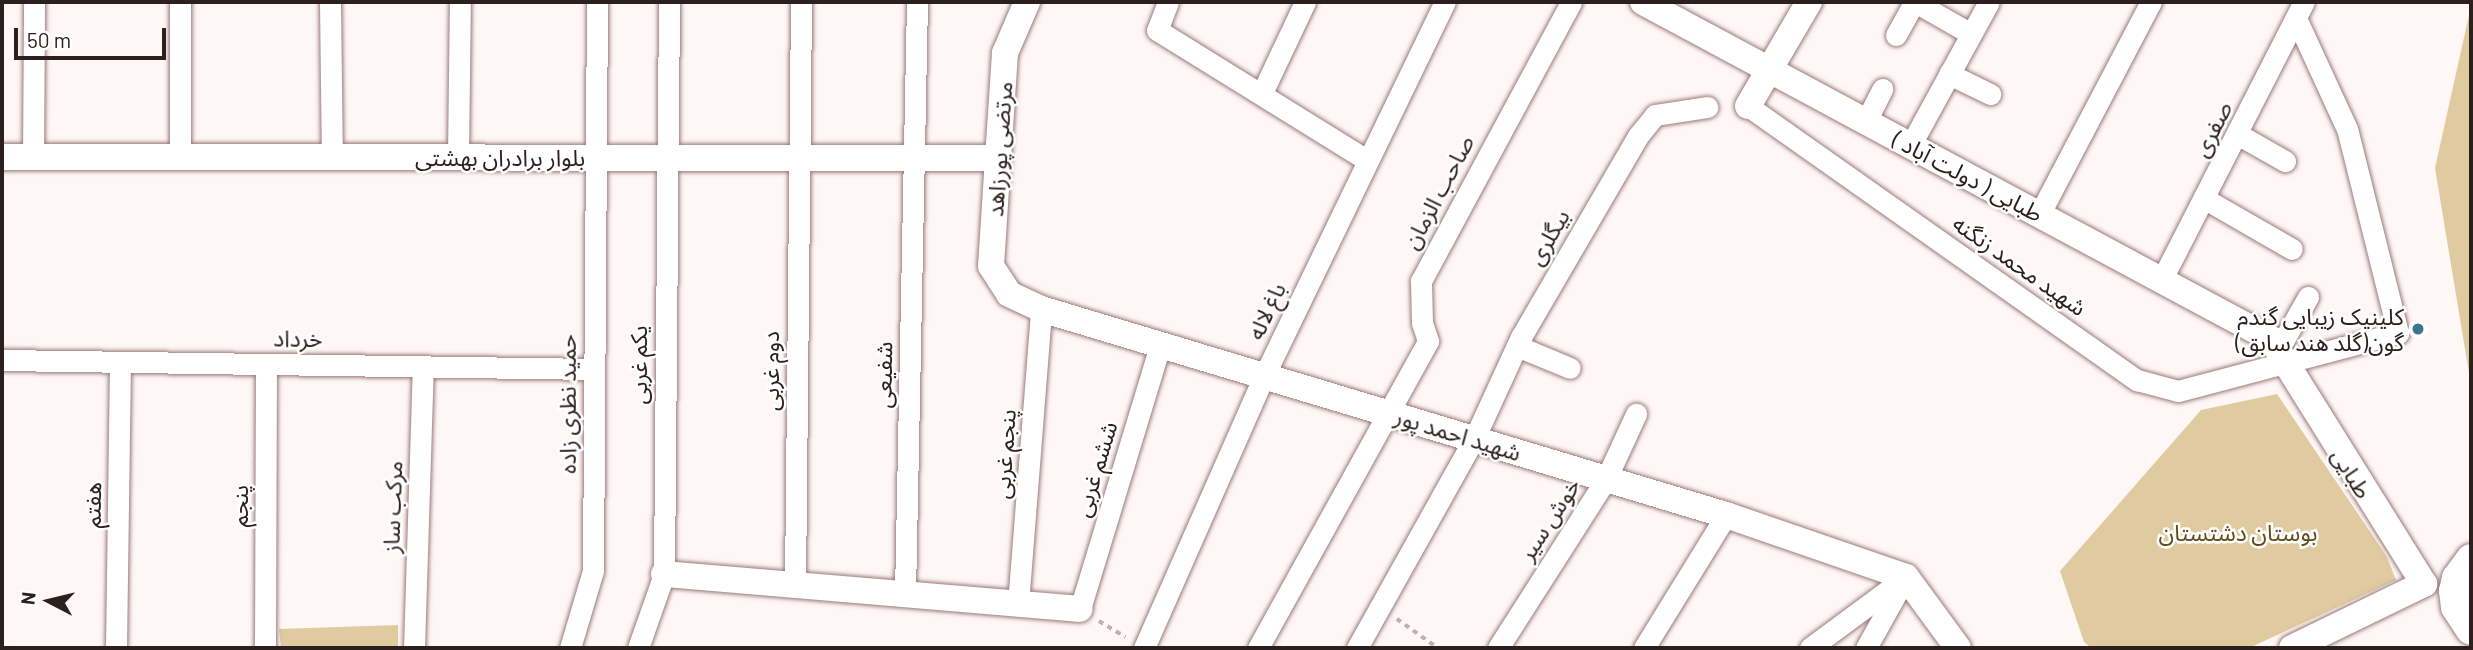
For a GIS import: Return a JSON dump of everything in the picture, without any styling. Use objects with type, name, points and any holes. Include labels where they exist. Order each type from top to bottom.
[{"type":"main road","points":[[2471,559],[2457,579],[2454,592],[2456,607],[2471,630]]},
{"type":"street","points":[[33,157],[34,2]]},
{"type":"street","points":[[180,2],[180,157]]},
{"type":"street","points":[[330,2],[332,157]]},
{"type":"street","points":[[458,157],[460,2]]},
{"type":"street","name":"حمید نظری زاده","points":[[570,648],[593,571],[597,2]]},
{"type":"street","name":"یکم غربی","points":[[638,648],[664,574],[665,156],[669,2]]},
{"type":"street","name":"دوم غربی","points":[[794,585],[797,157],[801,2]]},
{"type":"street","name":"شفیعی","points":[[905,594],[917,2]]},
{"type":"street","name":"مرتضی پورزاهد","points":[[1009,294],[996,280],[991,266],[1005,53],[1027,2]]},
{"type":"street","points":[[1168,2],[1157,30],[1367,160]]},
{"type":"street","points":[[1262,93],[1306,2]]},
{"type":"street","name":"باغ لاله","points":[[1138,645],[1367,160],[1445,2]]},
{"type":"street","name":"صاحب الزمان","points":[[1258,648],[1392,414],[1428,341],[1422,323],[1420,281],[1571,2]]},
{"type":"street","name":"طبایی ( دولت آباد )","points":[[1643,2],[2162,279],[2271,340],[2281,355]]},
{"type":"street","points":[[1748,106],[1809,2]]},
{"type":"street","points":[[1896,35],[1915,2],[1971,33]]},
{"type":"street","points":[[1910,146],[1989,2]]},
{"type":"street","points":[[2039,215],[2151,2]]},
{"type":"street","name":"صفری","points":[[2162,279],[2239,135],[2300,10]]},
{"type":"street","name":"شهید محمد زنگنه","points":[[1748,106],[2137,380],[2178,391],[2281,355],[2398,333],[2347,130],[2300,10]]},
{"type":"street","points":[[1949,74],[1990,94]]},
{"type":"street","points":[[1866,121],[1882,89]]},
{"type":"street","name":"بیگلری","points":[[1357,648],[1474,439],[1517,346],[1646,125],[1655,115],[1707,107]]},
{"type":"street","points":[[2239,135],[2285,161]]},
{"type":"street","name":"بلوار برادران بهشتی","points":[[2,157],[998,158]]},
{"type":"street","points":[[2205,199],[2292,249]]},
{"type":"street","name":"شهید احمد پور","points":[[1009,294],[1041,309],[1726,515],[1906,577]]},
{"type":"street","points":[[2281,355],[2308,297]]},
{"type":"street","name":"پنجم غربی","points":[[1018,604],[1041,309]]},
{"type":"street","name":"ششم غربی","points":[[1080,609],[1160,345]]},
{"type":"street","points":[[1517,346],[1570,368]]},
{"type":"street","name":"طبایی","points":[[2281,355],[2424,584]]},
{"type":"street","name":"خرداد","points":[[2,360],[594,369]]},
{"type":"street","name":"هفتم","points":[[116,648],[120,362]]},
{"type":"street","name":"پنجم","points":[[265,648],[266,364]]},
{"type":"street","name":"مرکب ساز","points":[[414,648],[423,366]]},
{"type":"street","name":"خوش سیر","points":[[1498,648],[1606,479],[1636,414]]},
{"type":"street","points":[[1644,648],[1726,515]]},
{"type":"street","points":[[664,574],[1080,609]]},
{"type":"street","points":[[1810,648],[1906,577]]},
{"type":"street","points":[[1866,648],[1906,577]]},
{"type":"street","points":[[1906,577],[1958,648]]},
{"type":"street","points":[[2291,648],[2424,584],[2454,592]]},
{"type":"path","points":[[1379,606],[1438,648]]},
{"type":"path","points":[[1080,609],[1138,645]]},
{"type":"green space","points":[[2471,6],[2471,385],[2435,168]]},
{"type":"green space","name":"بوستان دشتستان","points":[[2277,394],[2387,557],[2396,580],[2249,648],[2091,648],[2084,642],[2060,571],[2201,410]]},
{"type":"green space","points":[[398,625],[398,648],[281,648],[279,629]]},
{"type":"place","name":"کلینیک زیبایی گندم گون(گلد هند سابق)","points":[[2418,329]]}]
